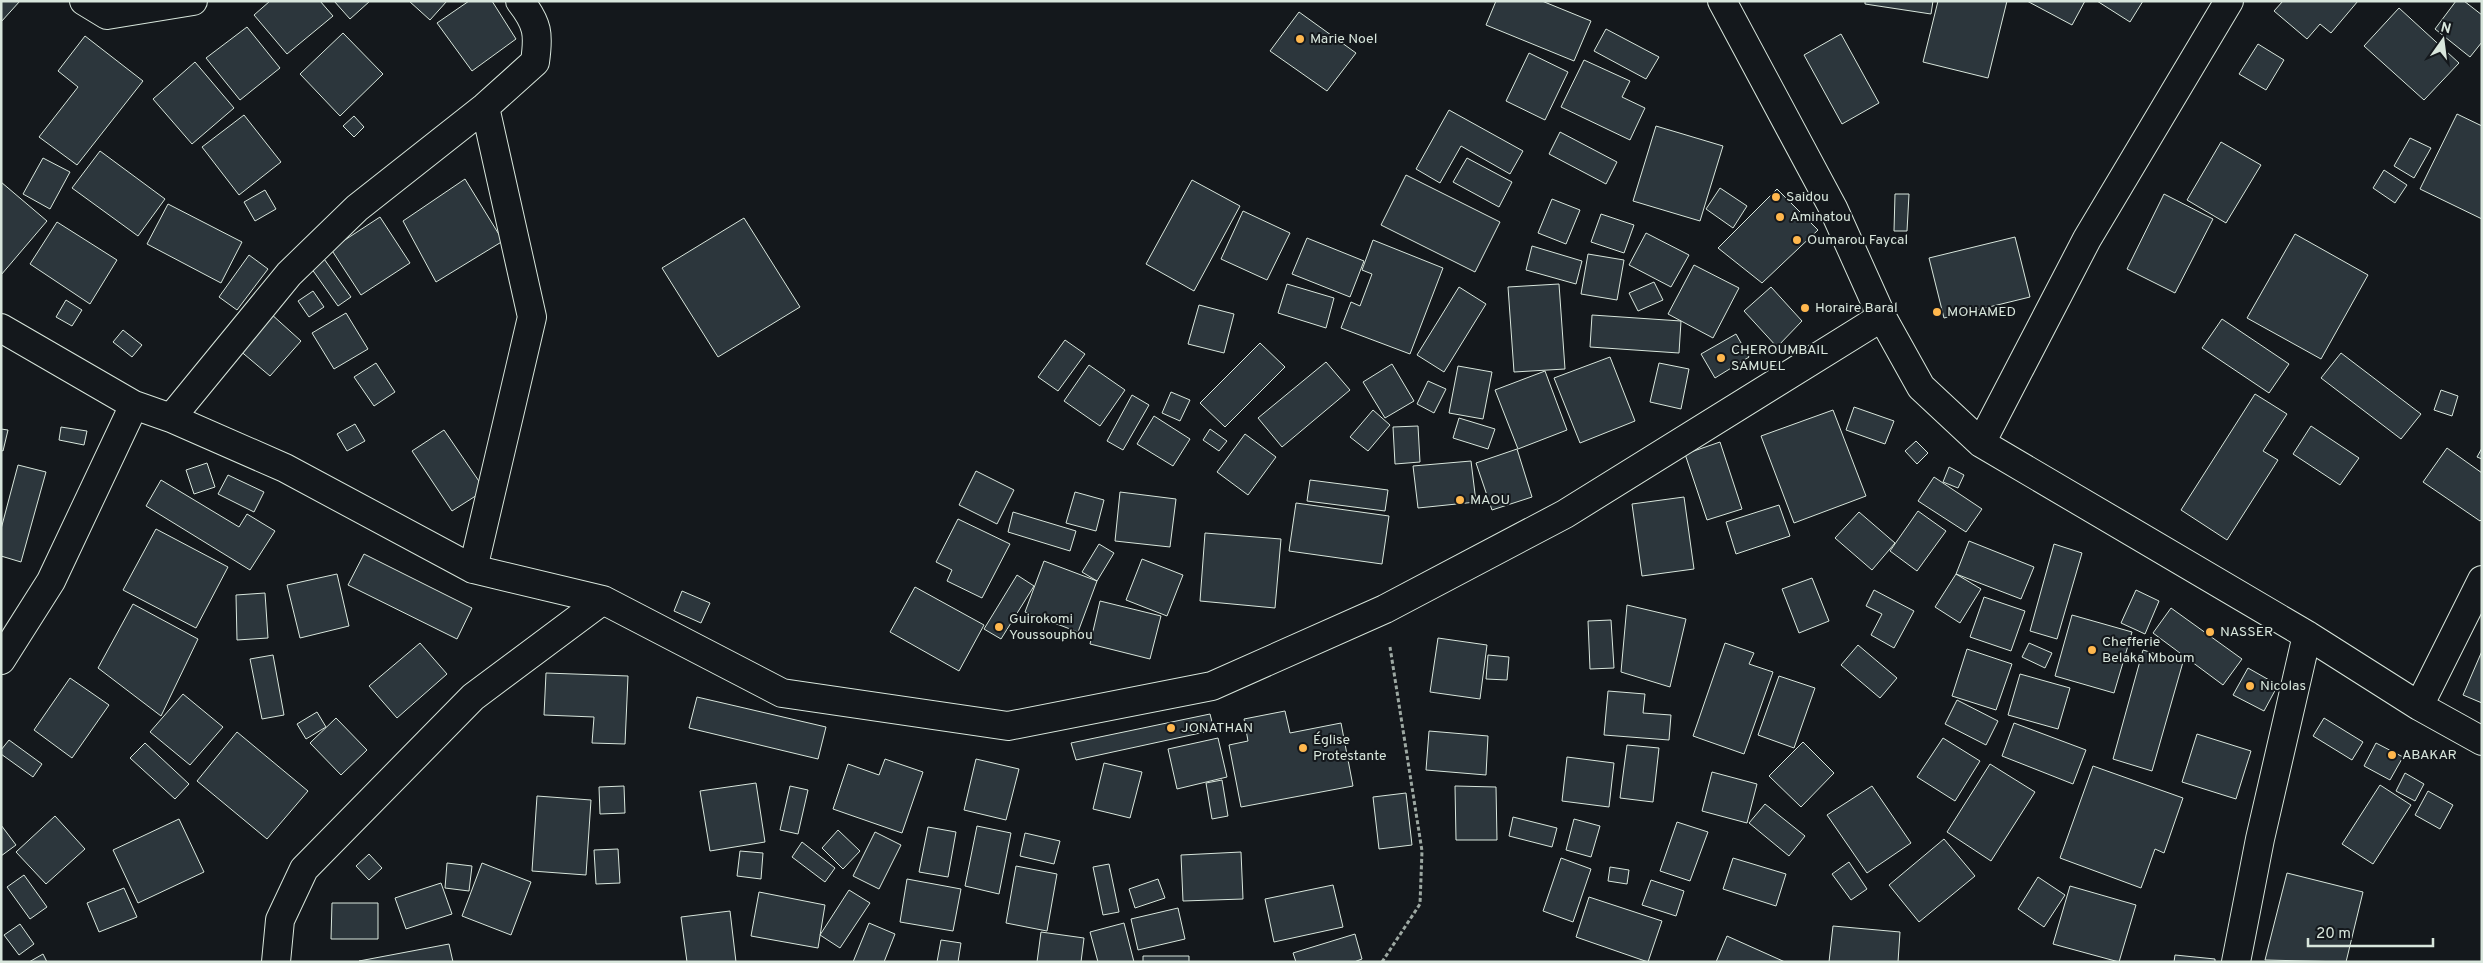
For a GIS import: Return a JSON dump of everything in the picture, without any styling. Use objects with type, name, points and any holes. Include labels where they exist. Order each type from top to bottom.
[{"type":"street","points":[[84,1],[107,16],[193,1]]},
{"type":"street","points":[[171,418],[289,274],[356,208],[485,107],[535,62],[538,36],[532,16],[520,1]]},
{"type":"street","points":[[1722,1],[1833,208],[1882,317],[1921,387],[1981,442],[2307,635],[2419,706],[2482,741]]},
{"type":"street","points":[[1981,442],[2087,239],[2229,1]]},
{"type":"street","points":[[473,569],[532,317],[485,107]]},
{"type":"street","points":[[1,328],[134,405],[171,418],[285,468],[473,569],[603,600],[782,693],[1008,726],[1212,686],[1385,609],[1565,514],[1882,317]]},
{"type":"street","points":[[1,660],[52,581],[134,405]]},
{"type":"street","points":[[2419,706],[2482,580]]},
{"type":"street","points":[[276,962],[280,920],[304,869],[473,697],[603,600]]},
{"type":"street","points":[[2236,962],[2260,839],[2307,635]]},
{"type":"path","points":[[1382,962],[1420,904],[1422,851],[1385,609]]},
{"type":"building","points":[[1,1],[20,1],[1,22]]},
{"type":"building","points":[[270,1],[320,1],[333,16],[287,54],[254,15]]},
{"type":"building","points":[[334,1],[370,1],[350,19]]},
{"type":"building","points":[[409,1],[447,1],[430,20]]},
{"type":"building","points":[[469,1],[492,1],[516,39],[472,71],[437,23]]},
{"type":"building","points":[[1496,1],[1542,1],[1591,21],[1574,61],[1486,25]]},
{"type":"building","points":[[1865,1],[1933,1],[1931,14],[1865,4]]},
{"type":"building","points":[[1938,1],[2007,1],[1988,78],[1923,62]]},
{"type":"building","points":[[2027,1],[2085,1],[2072,25]]},
{"type":"building","points":[[2097,1],[2143,1],[2130,22]]},
{"type":"building","points":[[2283,1],[2358,1],[2331,33],[2320,24],[2307,39],[2274,11]]},
{"type":"building","points":[[2456,1],[2464,1],[2482,15],[2482,42],[2470,57],[2435,29]]},
{"type":"building","points":[[2399,8],[2459,63],[2424,100],[2364,46]]},
{"type":"building","points":[[1299,12],[1356,53],[1327,91],[1270,51]]},
{"type":"building","points":[[247,27],[280,68],[240,100],[206,58]]},
{"type":"building","points":[[1606,29],[1659,57],[1646,79],[1594,51]]},
{"type":"building","points":[[343,33],[383,74],[340,116],[300,74]]},
{"type":"building","points":[[1841,34],[1879,103],[1842,124],[1804,55]]},
{"type":"building","points":[[85,36],[143,81],[77,165],[39,137],[78,87],[58,71]]},
{"type":"building","points":[[2258,44],[2284,60],[2266,90],[2239,74]]},
{"type":"building","points":[[1529,53],[1568,72],[1545,120],[1506,101]]},
{"type":"building","points":[[1584,60],[1630,81],[1622,97],[1645,108],[1630,140],[1561,107]]},
{"type":"building","points":[[195,62],[234,108],[192,144],[153,99]]},
{"type":"building","points":[[1449,110],[1523,151],[1510,174],[1461,146],[1440,183],[1416,169]]},
{"type":"building","points":[[2457,114],[2482,126],[2482,219],[2420,189]]},
{"type":"building","points":[[244,115],[281,162],[239,195],[202,147]]},
{"type":"building","points":[[354,116],[364,127],[354,137],[343,126]]},
{"type":"building","points":[[1656,126],[1723,146],[1700,221],[1633,201]]},
{"type":"building","points":[[1560,132],[1617,162],[1606,184],[1549,154]]},
{"type":"building","points":[[2410,138],[2431,148],[2414,178],[2394,166]]},
{"type":"building","points":[[2221,142],[2261,165],[2226,223],[2187,200]]},
{"type":"building","points":[[100,151],[165,199],[138,236],[72,188]]},
{"type":"building","points":[[43,158],[70,172],[50,209],[23,194]]},
{"type":"building","points":[[1467,158],[1512,182],[1499,207],[1453,182]]},
{"type":"building","points":[[2384,170],[2407,185],[2395,203],[2373,188]]},
{"type":"building","points":[[1406,175],[1500,222],[1475,272],[1381,225]]},
{"type":"building","points":[[465,179],[503,241],[436,282],[403,221]]},
{"type":"building","points":[[1192,180],[1240,206],[1194,291],[1146,264]]},
{"type":"building","points":[[1,182],[47,221],[1,275]]},
{"type":"building","points":[[1720,188],[1747,206],[1733,228],[1706,209]]},
{"type":"building","points":[[1777,189],[1818,230],[1762,283],[1718,248]]},
{"type":"building","points":[[265,190],[276,209],[255,221],[244,202]]},
{"type":"building","points":[[1895,194],[1909,194],[1907,231],[1894,231]]},
{"type":"building","points":[[2164,194],[2213,219],[2175,293],[2127,269]]},
{"type":"building","points":[[1552,199],[1580,210],[1566,244],[1538,233]]},
{"type":"building","points":[[168,204],[242,242],[221,283],[147,244]]},
{"type":"building","points":[[1243,211],[1290,233],[1267,280],[1221,259]]},
{"type":"building","points":[[1601,214],[1634,225],[1624,253],[1591,242]]},
{"type":"building","points":[[380,217],[410,263],[361,295],[331,249]]},
{"type":"building","points":[[744,218],[800,307],[718,357],[662,268]]},
{"type":"building","points":[[57,222],[117,260],[90,304],[30,264]]},
{"type":"building","points":[[1646,233],[1689,255],[1671,287],[1629,265]]},
{"type":"building","points":[[2295,234],[2368,275],[2321,359],[2247,318]]},
{"type":"building","points":[[2015,237],[2030,297],[1944,318],[1929,258]]},
{"type":"building","points":[[1307,238],[1364,261],[1350,297],[1292,274]]},
{"type":"building","points":[[1373,240],[1443,268],[1410,354],[1341,328],[1351,302],[1360,306],[1372,274],[1362,270]]},
{"type":"building","points":[[1532,246],[1582,261],[1576,284],[1526,270]]},
{"type":"building","points":[[1588,254],[1624,260],[1617,300],[1581,294]]},
{"type":"building","points":[[249,255],[268,269],[237,310],[219,297]]},
{"type":"building","points":[[322,256],[351,297],[338,306],[309,265]]},
{"type":"building","points":[[1694,265],[1739,288],[1713,338],[1668,314]]},
{"type":"building","points":[[1654,282],[1663,300],[1638,311],[1629,293]]},
{"type":"building","points":[[1287,284],[1334,298],[1326,328],[1278,313]]},
{"type":"building","points":[[1559,284],[1565,369],[1514,372],[1508,287]]},
{"type":"building","points":[[1459,287],[1486,304],[1444,372],[1417,355]]},
{"type":"building","points":[[1771,287],[1802,321],[1777,347],[1744,311]]},
{"type":"building","points":[[313,291],[324,307],[309,317],[298,301]]},
{"type":"building","points":[[66,300],[82,310],[72,326],[56,317]]},
{"type":"building","points":[[1199,305],[1234,314],[1224,353],[1188,344]]},
{"type":"building","points":[[270,313],[301,341],[270,376],[238,349]]},
{"type":"building","points":[[346,313],[368,349],[334,369],[312,333]]},
{"type":"building","points":[[1592,315],[1681,321],[1679,353],[1590,347]]},
{"type":"building","points":[[2222,319],[2289,364],[2269,393],[2202,348]]},
{"type":"building","points":[[123,330],[142,345],[132,357],[113,342]]},
{"type":"building","points":[[1736,334],[1749,357],[1715,378],[1701,354]]},
{"type":"building","points":[[1065,340],[1085,354],[1058,391],[1038,377]]},
{"type":"building","points":[[1260,343],[1285,367],[1225,427],[1200,403]]},
{"type":"building","points":[[2341,353],[2421,414],[2401,439],[2321,378]]},
{"type":"building","points":[[1610,357],[1635,421],[1580,443],[1554,378]]},
{"type":"building","points":[[1326,362],[1350,390],[1282,447],[1258,418]]},
{"type":"building","points":[[376,363],[395,392],[374,406],[354,377]]},
{"type":"building","points":[[1659,363],[1689,369],[1681,409],[1650,402]]},
{"type":"building","points":[[1392,364],[1414,401],[1385,418],[1363,382]]},
{"type":"building","points":[[1089,365],[1125,390],[1100,426],[1064,401]]},
{"type":"building","points":[[1458,366],[1492,372],[1483,419],[1449,413]]},
{"type":"building","points":[[1545,371],[1567,430],[1518,449],[1495,390]]},
{"type":"building","points":[[1428,381],[1446,389],[1434,413],[1417,404]]},
{"type":"building","points":[[2441,390],[2458,396],[2452,416],[2434,410]]},
{"type":"building","points":[[1171,392],[1190,400],[1180,421],[1162,413]]},
{"type":"building","points":[[2255,394],[2287,414],[2263,451],[2278,460],[2227,540],[2181,510]]},
{"type":"building","points":[[1132,395],[1149,405],[1123,450],[1107,441]]},
{"type":"building","points":[[1854,407],[1894,421],[1885,444],[1846,430]]},
{"type":"building","points":[[1373,410],[1390,425],[1368,451],[1350,437]]},
{"type":"building","points":[[1833,410],[1866,496],[1794,523],[1761,436]]},
{"type":"building","points":[[1154,416],[1190,439],[1173,466],[1137,444]]},
{"type":"building","points":[[1459,418],[1495,429],[1488,449],[1453,438]]},
{"type":"building","points":[[355,424],[365,441],[347,451],[337,434]]},
{"type":"building","points":[[1418,426],[1420,462],[1395,464],[1393,427]]},
{"type":"building","points":[[2311,426],[2359,458],[2340,485],[2293,454]]},
{"type":"building","points":[[61,427],[87,431],[84,445],[59,440]]},
{"type":"building","points":[[1,429],[8,430],[3,451],[1,450]]},
{"type":"building","points":[[1210,429],[1227,441],[1219,451],[1203,440]]},
{"type":"building","points":[[444,430],[485,490],[452,511],[412,451]]},
{"type":"building","points":[[1245,434],[1276,457],[1248,495],[1217,472]]},
{"type":"building","points":[[1916,441],[1928,453],[1917,464],[1905,451]]},
{"type":"building","points":[[1720,442],[1742,509],[1707,520],[1685,454]]},
{"type":"building","points":[[2447,448],[2482,473],[2482,519],[2480,521],[2423,482]]},
{"type":"building","points":[[2482,448],[2482,459],[2477,457]]},
{"type":"building","points":[[1517,449],[1532,497],[1492,510],[1476,463]]},
{"type":"building","points":[[1471,461],[1476,502],[1418,508],[1413,466]]},
{"type":"building","points":[[207,463],[215,487],[194,494],[186,470]]},
{"type":"building","points":[[18,465],[46,472],[21,562],[1,556],[1,529]]},
{"type":"building","points":[[1949,467],[1964,475],[1958,488],[1943,482]]},
{"type":"building","points":[[976,471],[1014,490],[997,524],[959,505]]},
{"type":"building","points":[[228,475],[264,492],[254,512],[218,494]]},
{"type":"building","points":[[1934,477],[1982,509],[1966,532],[1918,501]]},
{"type":"building","points":[[161,480],[239,527],[247,514],[275,531],[250,570],[146,506]]},
{"type":"building","points":[[1310,480],[1388,490],[1385,511],[1307,501]]},
{"type":"building","points":[[1075,492],[1104,500],[1096,531],[1066,523]]},
{"type":"building","points":[[1120,492],[1176,499],[1170,547],[1115,541]]},
{"type":"building","points":[[1684,497],[1694,569],[1642,576],[1632,504]]},
{"type":"building","points":[[1296,503],[1389,516],[1382,564],[1289,551]]},
{"type":"building","points":[[1779,505],[1790,536],[1736,554],[1726,522]]},
{"type":"building","points":[[1918,511],[1946,531],[1917,571],[1890,551]]},
{"type":"building","points":[[1013,512],[1076,531],[1070,551],[1008,532]]},
{"type":"building","points":[[1859,512],[1895,543],[1872,570],[1835,538]]},
{"type":"building","points":[[958,519],[1010,544],[982,598],[947,581],[952,570],[936,562]]},
{"type":"building","points":[[156,529],[228,567],[196,628],[123,590]]},
{"type":"building","points":[[1205,533],[1281,539],[1275,608],[1200,601]]},
{"type":"building","points":[[1969,541],[2034,567],[2021,599],[1956,574]]},
{"type":"building","points":[[1099,544],[1114,553],[1097,581],[1082,572]]},
{"type":"building","points":[[2054,544],[2082,553],[2057,639],[2030,631]]},
{"type":"building","points":[[364,554],[472,608],[457,639],[348,585]]},
{"type":"building","points":[[1142,559],[1183,575],[1167,616],[1126,600]]},
{"type":"building","points":[[1044,561],[1097,581],[1078,632],[1025,612]]},
{"type":"building","points":[[337,574],[349,626],[300,638],[287,585]]},
{"type":"building","points":[[1956,574],[1981,589],[1960,623],[1935,607]]},
{"type":"building","points":[[1017,575],[1034,586],[1001,639],[984,629]]},
{"type":"building","points":[[1812,578],[1829,621],[1799,633],[1782,589]]},
{"type":"building","points":[[915,587],[984,625],[959,671],[890,632]]},
{"type":"building","points":[[1874,590],[1914,611],[1894,648],[1871,635],[1882,614],[1866,606]]},
{"type":"building","points":[[2136,590],[2159,601],[2145,634],[2121,623]]},
{"type":"building","points":[[682,591],[710,603],[701,623],[674,611]]},
{"type":"building","points":[[265,593],[268,638],[237,640],[236,595]]},
{"type":"building","points":[[1984,597],[2025,611],[2011,651],[1970,637]]},
{"type":"building","points":[[1100,601],[1161,616],[1150,659],[1090,644]]},
{"type":"building","points":[[133,604],[198,639],[161,716],[98,668]]},
{"type":"building","points":[[1627,605],[1686,619],[1670,687],[1621,672]]},
{"type":"building","points":[[2171,608],[2242,659],[2223,685],[2153,633]]},
{"type":"building","points":[[2072,615],[2132,632],[2114,693],[2055,676]]},
{"type":"building","points":[[1611,620],[1614,668],[1590,669],[1588,621]]},
{"type":"building","points":[[1438,638],[1487,645],[1480,699],[1430,692]]},
{"type":"building","points":[[420,643],[447,674],[397,718],[369,686]]},
{"type":"building","points":[[1725,643],[1754,653],[1749,664],[1773,672],[1744,754],[1693,736]]},
{"type":"building","points":[[2029,643],[2052,653],[2045,668],[2022,657]]},
{"type":"building","points":[[1858,645],[1897,678],[1880,698],[1841,665]]},
{"type":"building","points":[[1967,649],[2012,664],[1996,710],[1952,696]]},
{"type":"building","points":[[2143,650],[2183,662],[2152,771],[2113,759]]},
{"type":"building","points":[[2482,651],[2482,703],[2463,695]]},
{"type":"building","points":[[273,655],[284,715],[262,719],[250,659]]},
{"type":"building","points":[[1488,655],[1509,657],[1507,680],[1486,679]]},
{"type":"building","points":[[2248,668],[2278,685],[2264,711],[2233,695]]},
{"type":"building","points":[[546,673],[628,676],[625,744],[592,743],[594,717],[544,715]]},
{"type":"building","points":[[2020,674],[2070,688],[2058,729],[2008,715]]},
{"type":"building","points":[[1779,676],[1815,688],[1794,748],[1758,735]]},
{"type":"building","points":[[70,678],[109,705],[72,758],[34,730]]},
{"type":"building","points":[[1608,691],[1645,694],[1643,713],[1671,715],[1669,740],[1604,735]]},
{"type":"building","points":[[183,694],[223,727],[190,765],[150,732]]},
{"type":"building","points":[[697,697],[826,727],[818,759],[689,728]]},
{"type":"building","points":[[1957,700],[1998,721],[1986,745],[1945,724]]},
{"type":"building","points":[[1285,711],[1290,733],[1341,723],[1353,786],[1241,807],[1229,745],[1248,741],[1244,719]]},
{"type":"building","points":[[317,712],[326,727],[306,739],[297,724]]},
{"type":"building","points":[[1210,714],[1214,730],[1076,760],[1071,743]]},
{"type":"building","points":[[336,718],[367,750],[341,775],[310,743]]},
{"type":"building","points":[[2324,718],[2363,742],[2352,760],[2313,736]]},
{"type":"building","points":[[2014,723],[2086,750],[2073,784],[2002,756]]},
{"type":"building","points":[[1429,731],[1488,736],[1486,775],[1426,770]]},
{"type":"building","points":[[237,732],[308,791],[267,839],[197,781]]},
{"type":"building","points":[[2197,734],[2251,751],[2236,799],[2182,782]]},
{"type":"building","points":[[1218,738],[1227,777],[1177,789],[1168,749]]},
{"type":"building","points":[[1943,738],[1980,761],[1955,801],[1917,777]]},
{"type":"building","points":[[9,740],[42,764],[33,777],[1,754],[1,750]]},
{"type":"building","points":[[1803,742],[1834,773],[1801,807],[1769,776]]},
{"type":"building","points":[[145,743],[189,784],[175,799],[130,758]]},
{"type":"building","points":[[2376,743],[2403,757],[2390,780],[2364,766]]},
{"type":"building","points":[[1627,745],[1659,748],[1653,802],[1620,798]]},
{"type":"building","points":[[1567,757],[1614,763],[1609,807],[1562,801]]},
{"type":"building","points":[[885,759],[923,772],[902,833],[833,809],[848,764],[879,775]]},
{"type":"building","points":[[976,759],[1019,769],[1006,820],[964,810]]},
{"type":"building","points":[[1104,763],[1142,772],[1130,818],[1093,809]]},
{"type":"building","points":[[1990,764],[2035,792],[1991,861],[1947,832]]},
{"type":"building","points":[[2093,766],[2183,798],[2164,853],[2155,849],[2141,888],[2060,858]]},
{"type":"building","points":[[1712,772],[1757,784],[1747,823],[1702,811]]},
{"type":"building","points":[[2405,773],[2424,784],[2415,801],[2396,791]]},
{"type":"building","points":[[1222,780],[1228,816],[1212,819],[1206,783]]},
{"type":"building","points":[[756,783],[765,842],[710,851],[700,791]]},
{"type":"building","points":[[2380,785],[2411,805],[2373,864],[2342,844]]},
{"type":"building","points":[[624,786],[625,813],[600,814],[599,787]]},
{"type":"building","points":[[790,786],[808,790],[798,834],[780,830]]},
{"type":"building","points":[[1455,786],[1496,787],[1497,840],[1456,840]]},
{"type":"building","points":[[1872,786],[1911,843],[1867,873],[1827,815]]},
{"type":"building","points":[[2428,791],[2453,805],[2440,829],[2415,815]]},
{"type":"building","points":[[1406,793],[1412,845],[1379,849],[1373,797]]},
{"type":"building","points":[[537,796],[591,800],[586,875],[532,871]]},
{"type":"building","points":[[1765,804],[1805,836],[1789,856],[1749,823]]},
{"type":"building","points":[[55,816],[85,849],[46,884],[16,852]]},
{"type":"building","points":[[1513,817],[1557,828],[1552,847],[1509,836]]},
{"type":"building","points":[[179,819],[204,872],[138,903],[113,850]]},
{"type":"building","points":[[1574,819],[1600,826],[1591,857],[1566,850]]},
{"type":"building","points":[[1677,822],[1708,832],[1690,881],[1660,871]]},
{"type":"building","points":[[1,825],[16,845],[1,856]]},
{"type":"building","points":[[977,826],[1011,833],[999,894],[965,886]]},
{"type":"building","points":[[928,827],[956,832],[948,877],[919,872]]},
{"type":"building","points":[[838,830],[860,851],[843,869],[822,848]]},
{"type":"building","points":[[875,832],[901,845],[879,889],[853,876]]},
{"type":"building","points":[[1025,833],[1060,841],[1054,864],[1020,856]]},
{"type":"building","points":[[1944,839],[1975,876],[1919,922],[1889,885]]},
{"type":"building","points":[[802,842],[835,868],[825,882],[792,857]]},
{"type":"building","points":[[618,849],[620,883],[596,884],[594,850]]},
{"type":"building","points":[[740,851],[763,853],[761,879],[737,876]]},
{"type":"building","points":[[1241,852],[1243,899],[1183,901],[1181,855]]},
{"type":"building","points":[[369,854],[382,868],[369,880],[356,866]]},
{"type":"building","points":[[1561,858],[1591,869],[1573,922],[1543,911]]},
{"type":"building","points":[[1733,858],[1786,874],[1776,906],[1723,889]]},
{"type":"building","points":[[1849,862],[1867,889],[1851,900],[1832,874]]},
{"type":"building","points":[[447,863],[472,866],[469,891],[445,888]]},
{"type":"building","points":[[482,863],[531,882],[511,935],[462,916]]},
{"type":"building","points":[[1109,864],[1119,912],[1103,915],[1093,867]]},
{"type":"building","points":[[1016,866],[1057,874],[1047,931],[1006,923]]},
{"type":"building","points":[[1610,867],[1629,870],[1627,884],[1608,881]]},
{"type":"building","points":[[2287,873],[2363,892],[2346,962],[2265,960]]},
{"type":"building","points":[[24,875],[47,907],[30,919],[7,887]]},
{"type":"building","points":[[2038,877],[2065,895],[2044,927],[2018,909]]},
{"type":"building","points":[[907,879],[961,889],[953,931],[900,922]]},
{"type":"building","points":[[1158,879],[1165,898],[1135,908],[1129,889]]},
{"type":"building","points":[[1651,880],[1684,891],[1676,916],[1642,905]]},
{"type":"building","points":[[441,883],[452,914],[406,929],[395,898]]},
{"type":"building","points":[[1333,885],[1343,927],[1274,942],[1265,899]]},
{"type":"building","points":[[2070,886],[2136,905],[2119,962],[2053,944]]},
{"type":"building","points":[[124,888],[137,917],[99,932],[87,903]]},
{"type":"building","points":[[849,890],[870,903],[840,948],[820,935]]},
{"type":"building","points":[[759,892],[825,905],[818,948],[751,936]]},
{"type":"building","points":[[1589,897],[1662,921],[1648,962],[1576,937]]},
{"type":"building","points":[[332,903],[378,903],[378,939],[331,939]]},
{"type":"building","points":[[1178,908],[1185,939],[1138,950],[1131,919]]},
{"type":"building","points":[[730,911],[736,962],[687,962],[681,917]]},
{"type":"building","points":[[869,923],[895,934],[884,962],[853,962]]},
{"type":"building","points":[[1124,923],[1134,962],[1098,962],[1090,932]]},
{"type":"building","points":[[20,924],[34,944],[19,955],[4,935]]},
{"type":"building","points":[[1833,926],[1900,932],[1898,962],[1829,962]]},
{"type":"building","points":[[1041,932],[1084,938],[1081,962],[1037,962]]},
{"type":"building","points":[[1355,934],[1362,959],[1354,962],[1296,962],[1293,953]]},
{"type":"building","points":[[1727,936],[1785,962],[1716,962]]},
{"type":"building","points":[[941,940],[961,943],[958,962],[937,962]]},
{"type":"building","points":[[449,944],[453,962],[359,961]]},
{"type":"building","points":[[43,954],[47,962],[29,962]]},
{"type":"building","points":[[2175,955],[2215,959],[2215,962],[2174,962]]},
{"type":"building","points":[[1143,956],[1189,956],[1189,962],[1143,962]]},
{"type":"place","name":"Marie Noel","points":[[1300,39]]},
{"type":"place","name":"Saidou","points":[[1776,197]]},
{"type":"place","name":"Aminatou","points":[[1780,217]]},
{"type":"place","name":"Oumarou Faycal","points":[[1797,240]]},
{"type":"place","name":"Horaire Baral","points":[[1805,308]]},
{"type":"place","name":"MOHAMED","points":[[1937,312]]},
{"type":"place","name":"CHEROUMBAIL SAMUEL","points":[[1721,358]]},
{"type":"place","name":"MAOU","points":[[1460,500]]},
{"type":"place","name":"Guirokomi Youssouphou","points":[[999,627]]},
{"type":"place","name":"NASSER","points":[[2210,632]]},
{"type":"place","name":"Chefferie Belaka Mboum","points":[[2092,650]]},
{"type":"place","name":"Nicolas","points":[[2250,686]]},
{"type":"place","name":"JONATHAN","points":[[1171,728]]},
{"type":"place","name":"Église Protestante","points":[[1303,748]]},
{"type":"place","name":"ABAKAR","points":[[2392,755]]}]
